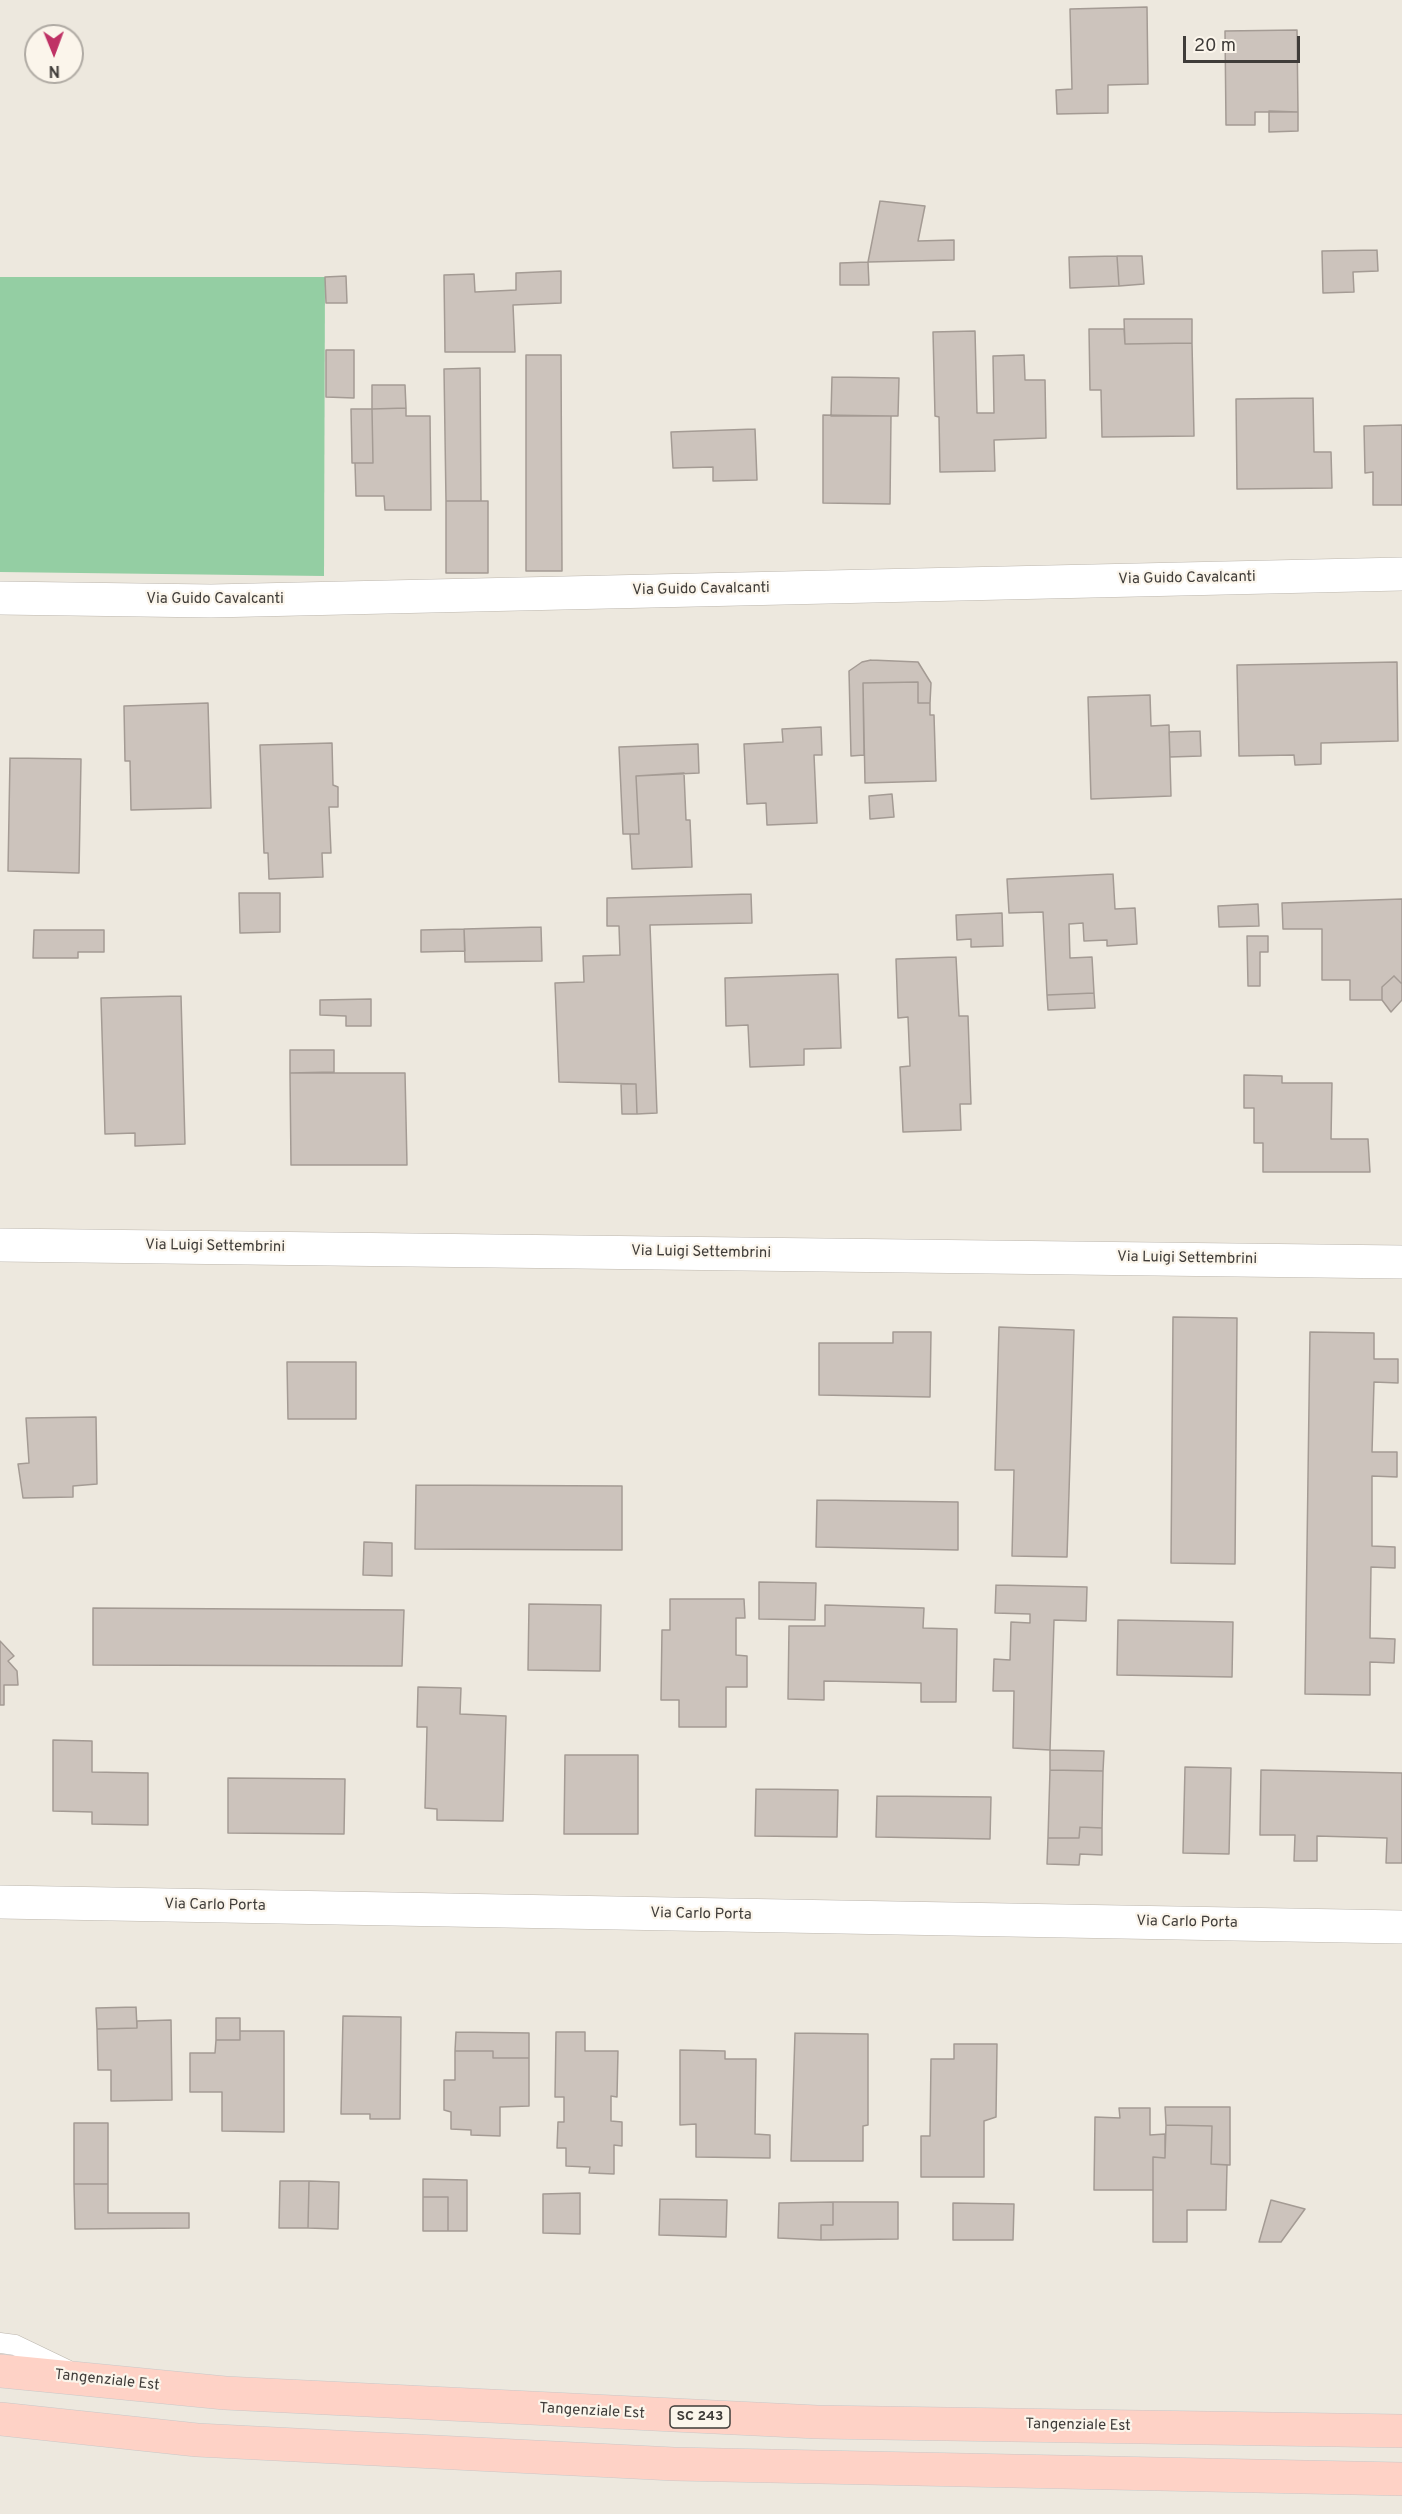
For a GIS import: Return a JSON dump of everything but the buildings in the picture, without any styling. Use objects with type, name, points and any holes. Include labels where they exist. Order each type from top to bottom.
[{"type":"highway","name":"Tangenziale Est","points":[[0,2371],[225,2393],[817,2422],[1402,2431]]},
{"type":"highway","points":[[0,2419],[197,2440],[674,2464],[1402,2479]]},
{"type":"street","name":"Via Guido Cavalcanti","points":[[0,598],[211,601],[1402,574]]},
{"type":"street","name":"Via Luigi Settembrini","points":[[0,1245],[1402,1262]]},
{"type":"street","name":"Via Carlo Porta","points":[[0,1902],[1402,1927]]},
{"type":"lane","points":[[0,2343],[15,2345],[88,2380]]},
{"type":"green space","points":[[0,277],[325,277],[324,576],[0,572]]}]
